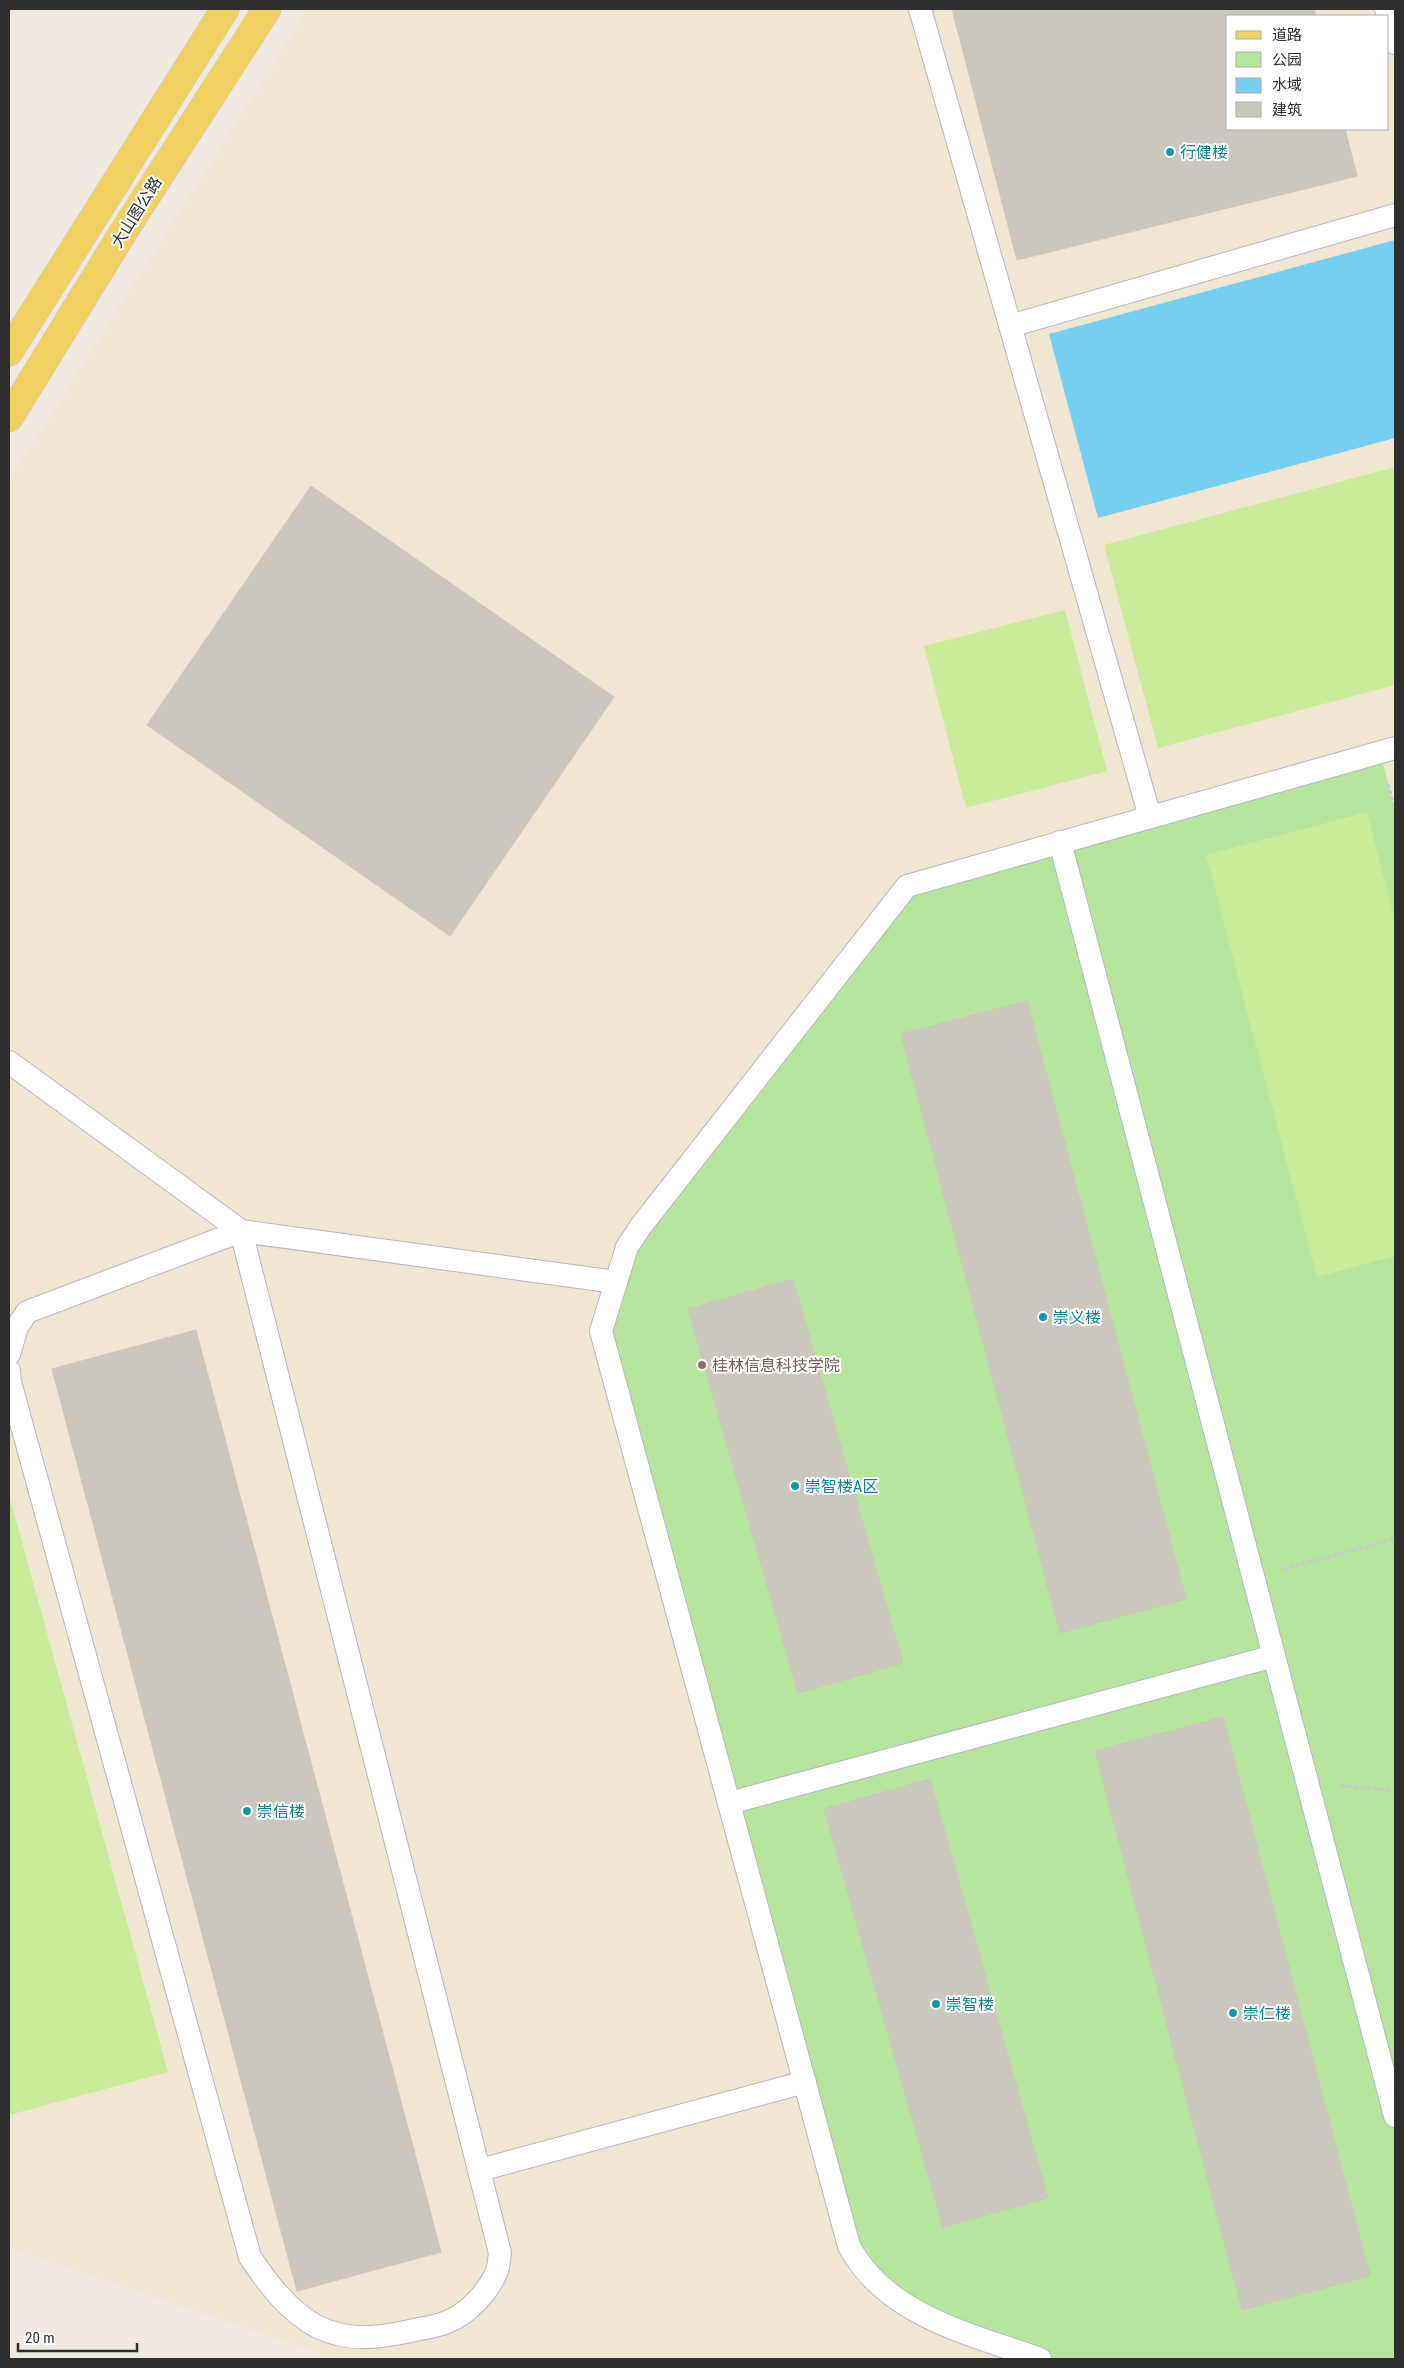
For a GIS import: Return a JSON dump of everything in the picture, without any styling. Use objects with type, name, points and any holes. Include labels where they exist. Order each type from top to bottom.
[{"type":"main road","name":"大山图公路","points":[[9,352],[225,9]]},
{"type":"main road","name":"大山图公路","points":[[9,418],[124,231],[266,9]]},
{"type":"lane","points":[[920,9],[1150,817]]},
{"type":"lane","points":[[1389,20],[1395,42]]},
{"type":"lane","points":[[1010,326],[1395,215]]},
{"type":"lane","points":[[1040,2359],[934,2320],[914,2310],[890,2295],[858,2263],[849,2246],[601,1331],[627,1247],[641,1226],[907,886],[1395,748]]},
{"type":"lane","points":[[1060,842],[1395,2116]]},
{"type":"lane","points":[[9,1062],[241,1231],[616,1282]]},
{"type":"lane","points":[[9,1354],[17,1328],[27,1312],[241,1231]]},
{"type":"lane","points":[[9,1371],[10,1382],[250,2257],[264,2278],[294,2310],[316,2326],[332,2333],[347,2337],[382,2338],[447,2322],[473,2305],[497,2270],[500,2253],[241,1231]]},
{"type":"lane","points":[[728,1803],[1274,1656]]},
{"type":"lane","points":[[480,2170],[805,2082]]},
{"type":"path","points":[[1254,1577],[1395,1539]]},
{"type":"path","points":[[1308,1784],[1395,1790]]},
{"type":"shaded area","name":"桂林信息科技学院","points":[[308,9],[1395,9],[1395,2359],[338,2359],[9,2248],[9,481]]},
{"type":"green space","points":[[1395,467],[1395,685],[1158,748],[1104,545]]},
{"type":"green space","points":[[1065,610],[1107,771],[966,808],[924,646]]},
{"type":"green space","points":[[1380,752],[1395,810],[1395,2359],[1040,2359],[934,2320],[858,2263],[601,1331],[627,1247],[907,886]]},
{"type":"green space","points":[[1367,812],[1395,921],[1395,1256],[1317,1277],[1206,855]]},
{"type":"green space","points":[[9,1495],[168,2072],[9,2115]]},
{"type":"water","points":[[1395,240],[1395,438],[1098,518],[1049,334]]},
{"type":"building","name":"行健楼","points":[[952,9],[1314,9],[1316,15],[1226,15],[1226,130],[1345,130],[1357,176],[1017,260]]},
{"type":"building","points":[[311,486],[614,697],[450,936],[147,725]]},
{"type":"building","name":"崇义楼","points":[[1027,1001],[1186,1599],[1060,1633],[901,1034]]},
{"type":"building","name":"崇智楼A区","points":[[793,1279],[903,1663],[798,1693],[688,1309]]},
{"type":"building","name":"崇信楼","points":[[196,1330],[441,2252],[297,2291],[52,1369]]},
{"type":"building","name":"崇仁楼","points":[[1223,1717],[1370,2276],[1242,2310],[1095,1751]]},
{"type":"building","name":"崇智楼","points":[[930,1779],[1048,2198],[943,2227],[824,1809]]},
{"type":"place","name":"行健楼","points":[[1170,152]]},
{"type":"place","name":"崇义楼","points":[[1043,1317]]},
{"type":"place","name":"桂林信息科技学院","points":[[702,1365]]},
{"type":"place","name":"崇智楼A区","points":[[795,1486]]},
{"type":"place","name":"崇信楼","points":[[247,1811]]},
{"type":"place","name":"崇智楼","points":[[936,2004]]},
{"type":"place","name":"崇仁楼","points":[[1233,2013]]}]
